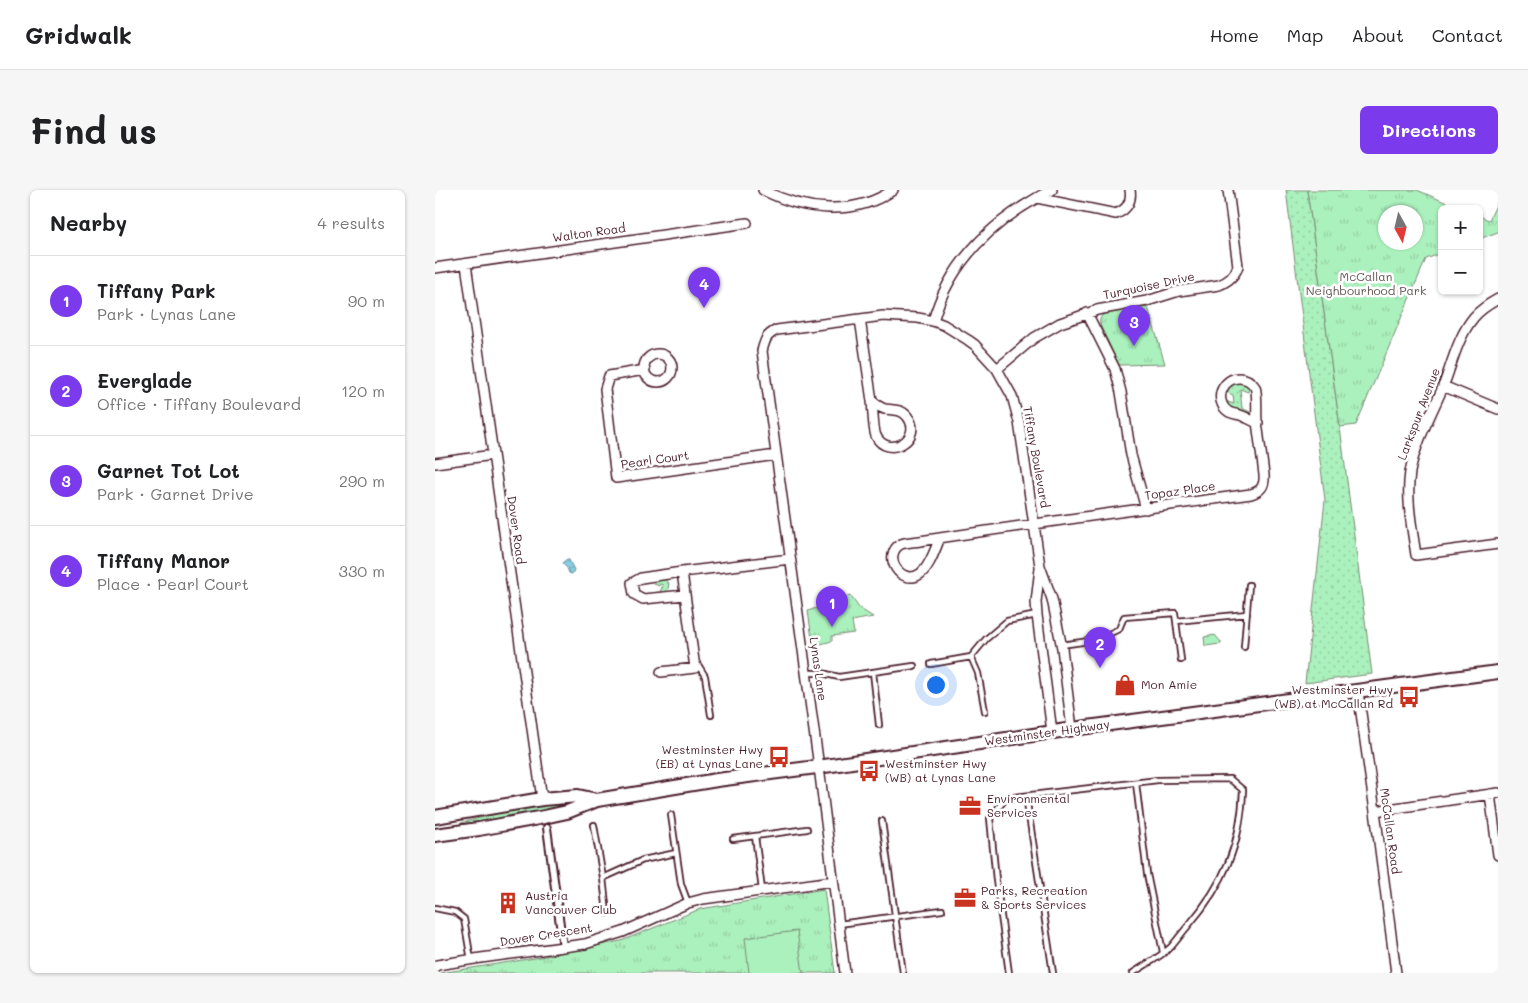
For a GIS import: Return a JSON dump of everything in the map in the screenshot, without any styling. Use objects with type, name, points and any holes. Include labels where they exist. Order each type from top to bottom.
[{"type":"main road","name":"Westminster Highway","points":[[435,835],[479,829],[567,812],[597,800],[717,780],[819,767],[1072,729],[1498,672]]},
{"type":"main road","name":"Westminster Highway","points":[[435,817],[542,799],[578,796],[597,800]]},
{"type":"street","points":[[763,190],[795,203],[827,209],[847,208],[863,204],[893,190]]},
{"type":"street","points":[[933,321],[945,288],[970,252],[991,230],[1010,215],[1052,190]]},
{"type":"street","points":[[1037,198],[1116,214],[1128,206],[1130,190]]},
{"type":"street","name":"Turquoise Drive","points":[[997,369],[1034,338],[1060,323],[1087,313],[1137,303],[1179,291],[1225,283],[1232,278],[1238,266],[1228,190]]},
{"type":"street","name":"Walton Road","points":[[435,268],[747,224]]},
{"type":"street","name":"Dover Road","points":[[466,264],[542,799]]},
{"type":"street","name":"Larkspur Avenue","points":[[1498,299],[1481,310],[1461,339],[1417,448],[1410,472],[1409,497],[1416,555],[1498,544]]},
{"type":"street","points":[[1087,313],[1115,369],[1121,392],[1131,455],[1146,509]]},
{"type":"street","name":"Tiffany Boulevard","points":[[765,338],[777,330],[883,316],[911,316],[933,321],[953,330],[975,345],[997,369],[1008,388],[1017,410],[1040,566],[1052,599],[1061,645],[1072,729]]},
{"type":"street","points":[[860,319],[872,401],[874,430],[879,440],[889,446],[895,446],[906,441],[910,436],[911,430],[909,418],[899,410],[881,407],[872,401]]},
{"type":"street","name":"Lynas Lane","points":[[765,338],[762,352],[819,767],[845,973]]},
{"type":"street","name":"Pearl Court","points":[[645,370],[609,376],[605,389],[616,478],[776,455]]},
{"type":"street","name":"Topaz Place","points":[[940,538],[925,570],[919,575],[903,576],[893,564],[893,555],[903,543],[1257,492],[1262,488],[1265,481],[1257,424],[1257,393],[1253,384],[1245,379],[1235,378],[1230,380],[1221,393],[1222,403],[1225,408],[1257,424]]},
{"type":"street","points":[[1443,386],[1498,409]]},
{"type":"street","points":[[435,463],[493,455]]},
{"type":"street","points":[[685,595],[643,599],[634,594],[632,583],[641,578],[790,559]]},
{"type":"street","name":"Tiffany Boulevard","points":[[1040,566],[1036,602],[1052,732]]},
{"type":"street","points":[[661,672],[695,668],[682,572]]},
{"type":"street","name":"McCallan Road","points":[[1358,692],[1396,973]]},
{"type":"street","points":[[1375,810],[1494,794],[1498,855]]},
{"type":"street","points":[[547,828],[563,947]]},
{"type":"street","name":"Dover Crescent","points":[[435,967],[437,965],[585,944],[623,932],[687,903],[703,899],[833,881]]},
{"type":"lane","points":[[1243,647],[1249,586]]},
{"type":"lane","points":[[1061,645],[1096,640],[1119,629],[1124,617],[1175,613],[1181,660]]},
{"type":"lane","points":[[1176,621],[1247,614]]},
{"type":"lane","points":[[931,664],[971,657],[986,639],[1007,621],[1037,615]]},
{"type":"lane","points":[[971,657],[978,673],[985,711]]},
{"type":"lane","points":[[695,660],[705,676],[711,715]]},
{"type":"lane","points":[[806,673],[822,673],[839,677],[914,666]]},
{"type":"lane","points":[[873,672],[879,725]]},
{"type":"lane","points":[[1009,973],[996,880],[990,818],[1006,798],[1158,780],[1230,779],[1243,790],[1243,801],[1236,842],[1225,873],[1203,909],[1170,947],[1133,973]]},
{"type":"lane","points":[[1136,783],[1147,874],[1163,952]]},
{"type":"lane","points":[[1026,796],[1053,973]]},
{"type":"lane","points":[[671,815],[681,884],[687,903]]},
{"type":"lane","points":[[882,821],[903,973]]},
{"type":"lane","points":[[594,825],[607,913]]},
{"type":"lane","points":[[733,839],[807,829]]},
{"type":"lane","points":[[755,836],[762,890]]},
{"type":"lane","points":[[603,878],[643,860],[676,853]]},
{"type":"lane","points":[[435,908],[455,912],[464,919],[471,960]]},
{"type":"lane","points":[[839,924],[943,910]]},
{"type":"green space","points":[[1286,190],[1307,190],[1372,674],[1305,683],[1325,500]]},
{"type":"green space","name":"McCallan Neighbourhood Park","points":[[1307,190],[1417,190],[1452,205],[1438,205],[1438,254],[1426,259],[1356,425],[1340,427]]},
{"type":"green space","points":[[1498,201],[1498,232],[1483,238],[1483,218],[1489,220]]},
{"type":"green space","points":[[1148,307],[1165,364],[1119,365],[1101,327],[1100,318],[1104,314]]},
{"type":"green space","points":[[1241,381],[1249,389],[1248,392],[1240,389],[1242,408],[1250,413],[1233,408],[1225,401],[1234,404],[1233,395],[1224,391],[1231,383]]},
{"type":"green space","points":[[664,579],[669,583],[668,589],[660,592],[663,585],[654,584],[656,580]]},
{"type":"green space","points":[[850,595],[859,608],[873,617],[852,621],[854,633],[832,636],[832,641],[813,646],[808,611]]},
{"type":"green space","points":[[1215,635],[1221,644],[1205,646],[1204,637]]},
{"type":"green space","points":[[567,804],[565,806],[490,822],[462,826],[461,823],[529,805]]},
{"type":"green space","points":[[824,889],[835,973],[440,973],[535,958],[621,941],[700,909]]},
{"type":"green space","points":[[797,931],[803,973],[749,973],[745,938]]},
{"type":"water","points":[[567,559],[574,570],[572,574],[569,573],[562,563]]},
{"type":"place","name":"Tiffany Manor","points":[[704,308]]},
{"type":"place","name":"Garnet Tot Lot","points":[[1134,346]]},
{"type":"place","name":"Tiffany Park","points":[[832,627]]},
{"type":"place","name":"Everglade","points":[[1100,668]]},
{"type":"place","name":"Mon Amie","points":[[1125,685]]},
{"type":"place","name":"Westminster Hwy (WB) at McCallan Rd","points":[[1409,697]]},
{"type":"place","name":"Westminster Hwy (EB) at Lynas Lane","points":[[779,757]]},
{"type":"place","name":"Westminster Hwy (WB) at Lynas Lane","points":[[869,771]]},
{"type":"place","name":"Environmental Services","points":[[970,806]]},
{"type":"place","name":"Parks, Recreation & Sports Services","points":[[965,898]]},
{"type":"place","name":"Austria Vancouver Club","points":[[508,903]]}]
